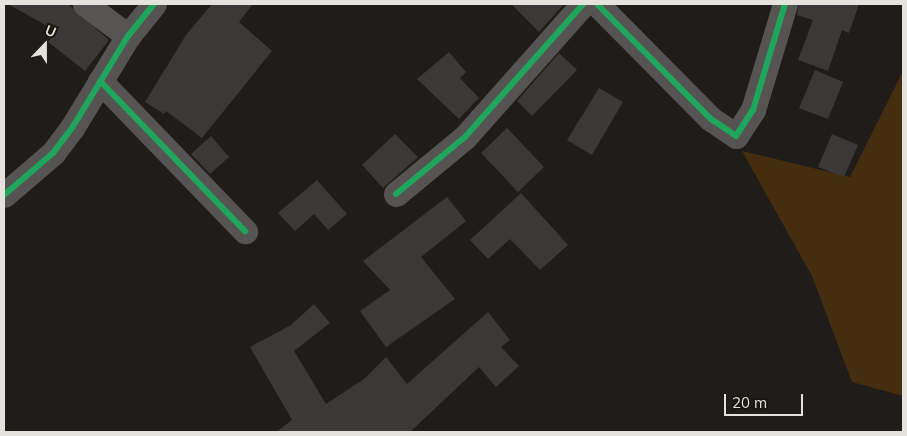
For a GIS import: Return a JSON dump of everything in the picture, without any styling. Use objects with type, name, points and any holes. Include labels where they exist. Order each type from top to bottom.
[{"type":"street","points":[[85,4],[128,36]]},
{"type":"street","points":[[4,195],[53,153],[128,36],[154,4]]},
{"type":"street","points":[[396,194],[465,137],[583,4]]},
{"type":"street","points":[[596,4],[711,119],[736,136],[753,110],[785,4]]},
{"type":"street","points":[[100,81],[244,231]]},
{"type":"shaded area","points":[[903,71],[903,396],[852,382],[812,276],[742,151],[850,177]]},
{"type":"building","points":[[8,4],[68,4],[109,40],[85,71],[48,42],[56,31]]},
{"type":"building","points":[[212,4],[253,4],[239,22],[272,51],[202,138],[166,111],[164,114],[145,102],[186,35]]},
{"type":"building","points":[[511,4],[564,4],[539,32]]},
{"type":"building","points":[[799,4],[859,4],[849,33],[842,30],[828,71],[798,60],[813,20],[797,15]]},
{"type":"building","points":[[449,52],[466,72],[460,78],[479,98],[459,119],[417,79]]},
{"type":"building","points":[[559,53],[577,70],[532,116],[517,101]]},
{"type":"building","points":[[815,70],[843,82],[828,119],[799,108]]},
{"type":"building","points":[[599,88],[623,102],[592,155],[567,140]]},
{"type":"building","points":[[507,128],[544,167],[518,192],[481,153]]},
{"type":"building","points":[[395,134],[418,157],[383,188],[362,165]]},
{"type":"building","points":[[832,134],[858,145],[844,177],[818,167]]},
{"type":"building","points":[[211,136],[229,157],[210,174],[191,154]]},
{"type":"building","points":[[317,180],[347,214],[328,230],[314,214],[295,231],[278,213]]},
{"type":"building","points":[[521,193],[568,245],[540,270],[510,239],[488,259],[470,240]]},
{"type":"building","points":[[447,197],[466,221],[421,257],[455,299],[386,347],[360,311],[390,290],[363,261]]},
{"type":"building","points":[[314,304],[330,323],[294,351],[326,404],[364,379],[386,357],[407,384],[488,312],[510,340],[501,347],[519,366],[496,387],[479,367],[410,432],[276,432],[292,420],[250,347],[291,325]]},
{"type":"cycle path","points":[[4,195],[53,153],[72,128],[128,36],[154,4]]},
{"type":"cycle path","points":[[396,194],[465,137],[583,4]]},
{"type":"cycle path","points":[[597,4],[711,119],[736,136],[753,110],[785,4]]},
{"type":"cycle path","points":[[100,81],[245,231]]}]
